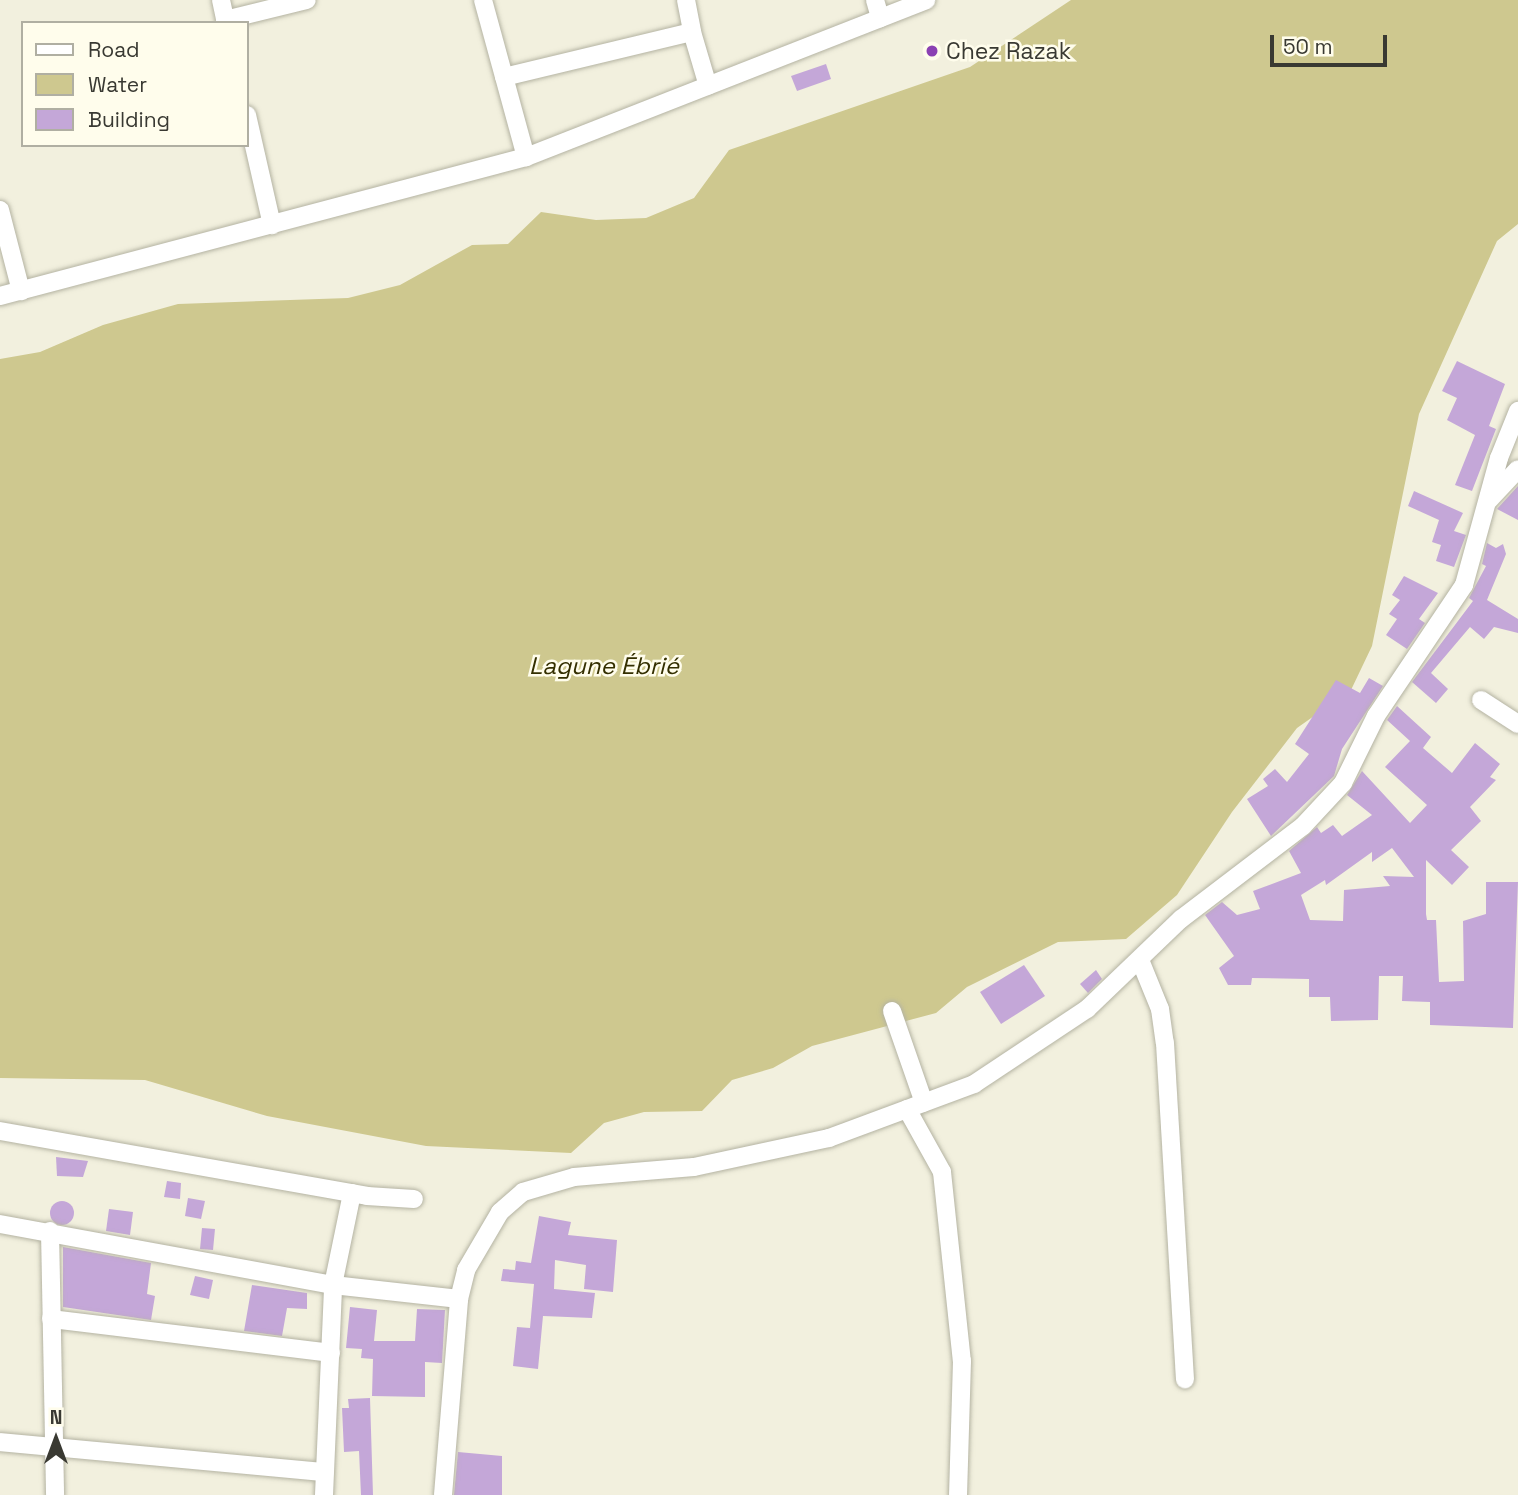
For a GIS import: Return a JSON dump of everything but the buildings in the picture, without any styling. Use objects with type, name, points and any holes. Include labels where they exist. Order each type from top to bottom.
[{"type":"street","points":[[220,0],[225,21],[307,0]]},
{"type":"street","points":[[483,0],[526,157]]},
{"type":"street","points":[[686,0],[692,32],[708,86]]},
{"type":"street","points":[[875,0],[880,18]]},
{"type":"street","points":[[0,296],[526,157],[926,0]]},
{"type":"street","points":[[504,77],[692,32]]},
{"type":"street","points":[[248,119],[272,225]]},
{"type":"street","points":[[0,210],[21,291]]},
{"type":"street","points":[[443,1495],[459,1299],[481,1241],[500,1212],[523,1192],[592,1174],[739,1160],[829,1138],[974,1084],[1039,1046],[1140,960],[1181,919],[1303,825],[1343,783],[1376,716],[1464,585],[1518,411]]},
{"type":"street","points":[[1489,500],[1518,469]]},
{"type":"street","points":[[1481,700],[1518,724]]},
{"type":"street","points":[[1140,960],[1160,1009],[1165,1043],[1185,1379]]},
{"type":"street","points":[[892,1011],[915,1106],[942,1172],[962,1361],[958,1495]]},
{"type":"street","points":[[0,1131],[352,1193],[414,1199]]},
{"type":"street","points":[[324,1495],[333,1285],[352,1193]]},
{"type":"street","points":[[0,1224],[50,1231],[333,1285],[459,1299]]},
{"type":"street","points":[[50,1231],[55,1495]]},
{"type":"street","points":[[51,1318],[331,1353]]},
{"type":"street","points":[[0,1442],[325,1472]]},
{"type":"water","name":"Lagune Ébrié","points":[[1071,0],[1518,0],[1518,224],[1497,241],[1419,414],[1372,646],[1351,690],[1297,728],[1232,812],[1177,895],[1126,939],[1058,942],[967,987],[936,1013],[812,1046],[773,1068],[732,1080],[702,1111],[644,1112],[604,1123],[571,1153],[426,1146],[267,1116],[145,1080],[0,1078],[0,359],[40,352],[103,325],[178,304],[348,298],[400,285],[472,245],[508,244],[541,212],[596,220],[646,218],[694,198],[729,150],[970,67]]},
{"type":"place","name":"Chez Razak","points":[[932,51]]}]
